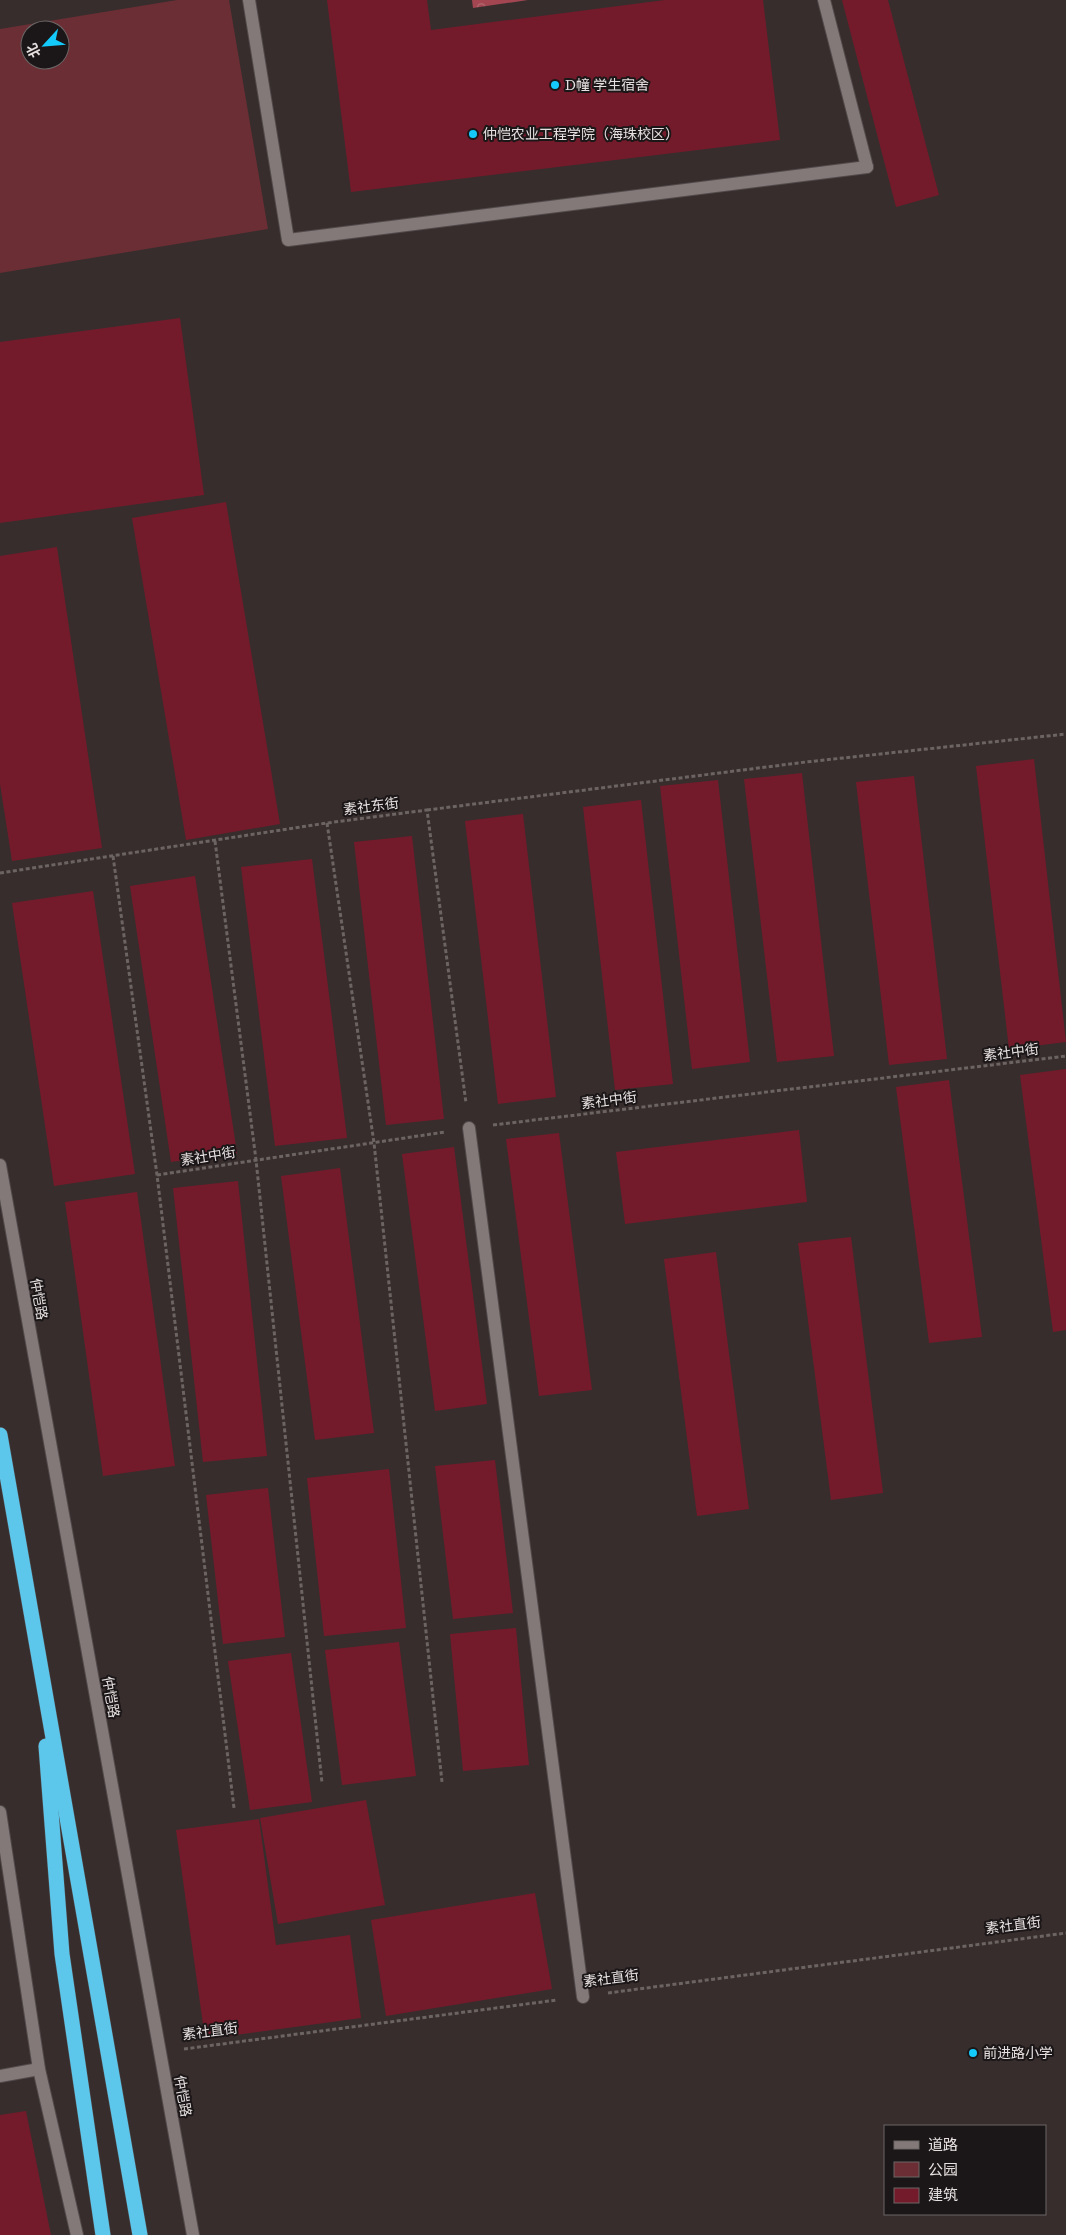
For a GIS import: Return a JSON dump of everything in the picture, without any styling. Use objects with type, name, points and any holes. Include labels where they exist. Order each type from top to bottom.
[{"type":"highway","points":[[0,1435],[140,2235]]},
{"type":"highway","points":[[39,1657],[62,1954],[103,2235]]},
{"type":"main road","points":[[249,0],[288,240],[867,167],[824,0]]},
{"type":"main road","points":[[469,1128],[583,1997]]},
{"type":"main road","name":"仲恺路","points":[[0,1165],[193,2235]]},
{"type":"main road","points":[[0,1812],[39,2069],[76,2235]]},
{"type":"main road","points":[[0,2076],[39,2069]]},
{"type":"path","name":"素社东街","points":[[0,873],[327,823],[806,762],[1066,734]]},
{"type":"path","points":[[427,810],[469,1128]]},
{"type":"path","points":[[327,823],[374,1143],[442,1782]]},
{"type":"path","points":[[215,841],[256,1160],[322,1783]]},
{"type":"path","points":[[112,856],[157,1175],[234,1808]]},
{"type":"path","name":"素社中街","points":[[157,1175],[469,1128],[1066,1056]]},
{"type":"path","name":"素社直街","points":[[160,2052],[1066,1933]]},
{"type":"green space","points":[[177,0],[229,0],[268,229],[0,273],[0,29],[20,26],[20,70],[70,70],[70,20],[55,20]]},
{"type":"green space","points":[[472,0],[528,0],[473,8]]},
{"type":"building","name":"D幢 学生宿舍","points":[[327,0],[427,0],[431,30],[665,0],[763,0],[780,140],[351,192]]},
{"type":"building","points":[[842,0],[888,0],[939,195],[896,207]]},
{"type":"building","points":[[180,318],[204,495],[0,523],[0,342]]},
{"type":"building","points":[[226,502],[280,824],[186,840],[132,518]]},
{"type":"building","points":[[57,547],[102,848],[12,861],[0,784],[0,556]]},
{"type":"building","points":[[1034,759],[1066,1042],[1009,1049],[976,766]]},
{"type":"building","points":[[802,773],[834,1056],[777,1062],[744,779]]},
{"type":"building","points":[[914,776],[947,1059],[889,1065],[856,782]]},
{"type":"building","points":[[718,780],[750,1062],[692,1069],[660,786]]},
{"type":"building","points":[[641,800],[673,1084],[615,1090],[583,807]]},
{"type":"building","points":[[523,814],[556,1097],[498,1104],[465,821]]},
{"type":"building","points":[[412,836],[444,1119],[386,1125],[354,842]]},
{"type":"building","points":[[312,859],[347,1138],[275,1146],[241,867]]},
{"type":"building","points":[[195,876],[237,1153],[171,1162],[130,886]]},
{"type":"building","points":[[93,891],[135,1174],[54,1186],[12,903]]},
{"type":"building","points":[[1066,1069],[1066,1330],[1053,1332],[1020,1075]]},
{"type":"building","points":[[949,1080],[982,1337],[929,1343],[896,1087]]},
{"type":"building","points":[[799,1130],[807,1202],[625,1224],[616,1152]]},
{"type":"building","points":[[559,1133],[592,1390],[539,1396],[506,1139]]},
{"type":"building","points":[[454,1147],[487,1404],[435,1411],[402,1154]]},
{"type":"building","points":[[340,1168],[374,1433],[315,1440],[281,1176]]},
{"type":"building","points":[[238,1181],[267,1456],[203,1462],[173,1188]]},
{"type":"building","points":[[137,1192],[175,1466],[103,1476],[65,1202]]},
{"type":"building","points":[[851,1237],[883,1493],[831,1500],[798,1243]]},
{"type":"building","points":[[716,1252],[749,1509],[697,1516],[664,1259]]},
{"type":"building","points":[[495,1460],[513,1613],[453,1619],[435,1466]]},
{"type":"building","points":[[389,1469],[406,1628],[324,1636],[307,1478]]},
{"type":"building","points":[[268,1488],[285,1637],[223,1644],[206,1495]]},
{"type":"building","points":[[516,1628],[529,1765],[463,1771],[450,1634]]},
{"type":"building","points":[[399,1642],[416,1776],[342,1785],[325,1650]]},
{"type":"building","points":[[291,1653],[312,1802],[250,1810],[228,1661]]},
{"type":"building","points":[[366,1800],[385,1905],[278,1924],[260,1818]]},
{"type":"building","points":[[259,1819],[276,1945],[350,1935],[361,2018],[205,2039],[176,1830]]},
{"type":"building","points":[[535,1893],[552,1989],[386,2016],[371,1920]]},
{"type":"building","points":[[26,2111],[51,2235],[0,2235],[0,2115]]},
{"type":"place","name":"D幢 学生宿舍","points":[[555,85]]},
{"type":"place","name":"仲恺农业工程学院（海珠校区）","points":[[473,134]]},
{"type":"place","name":"前进路小学","points":[[973,2053]]}]
